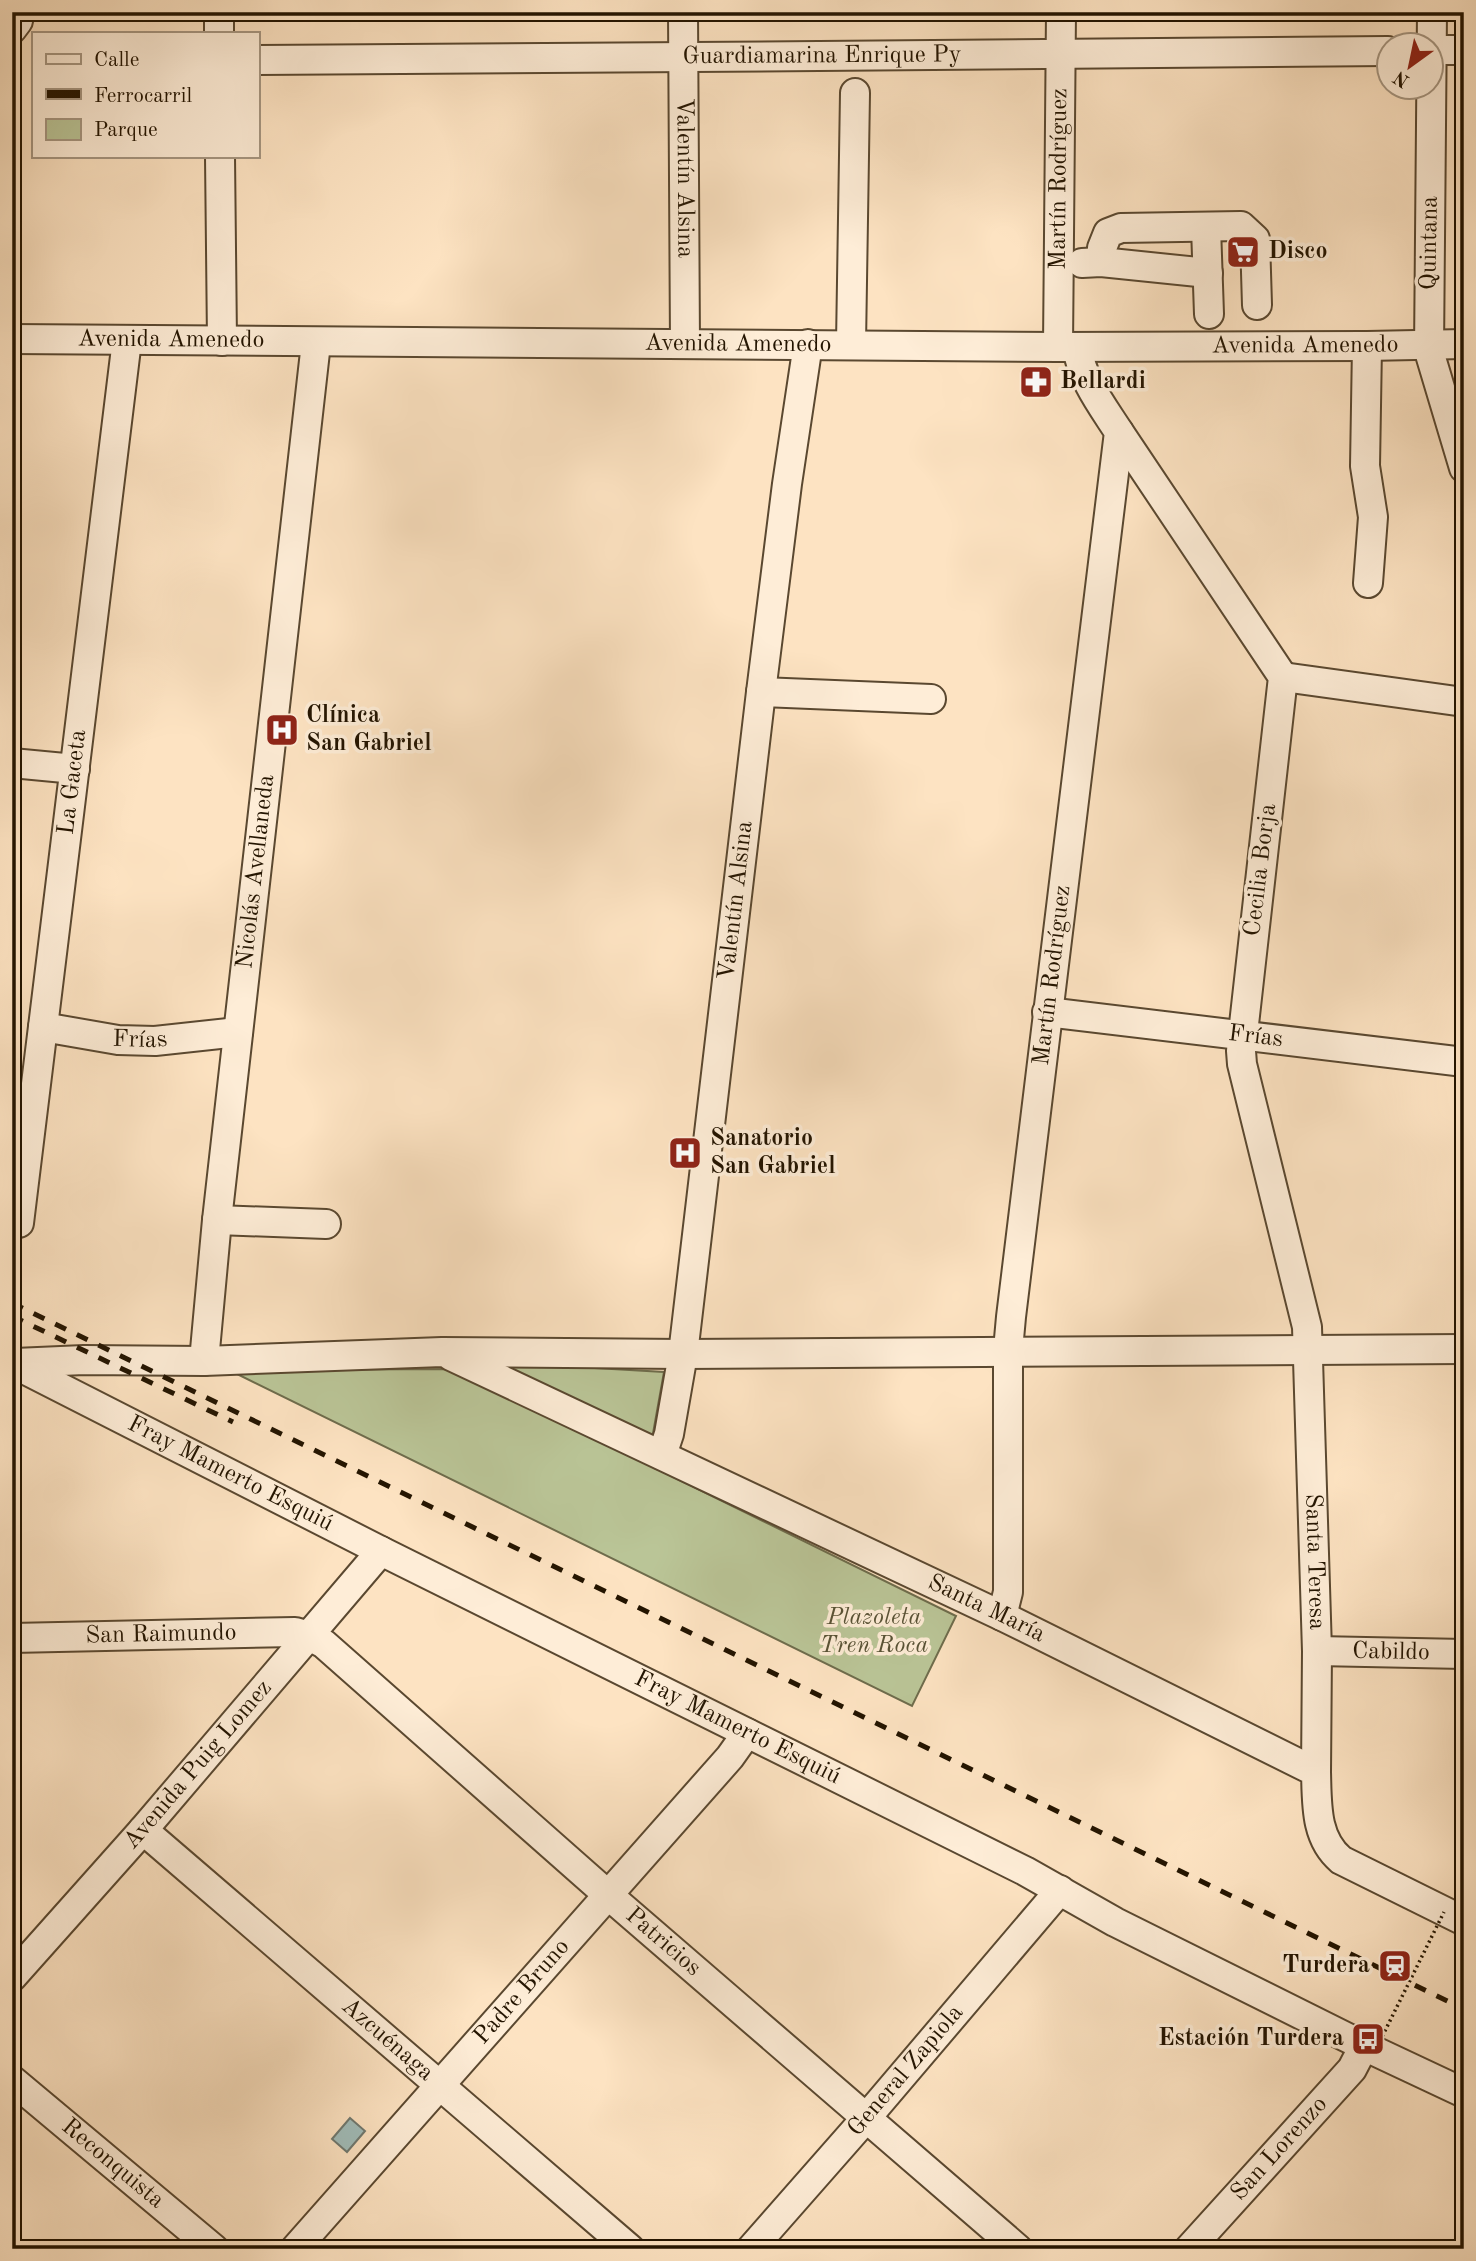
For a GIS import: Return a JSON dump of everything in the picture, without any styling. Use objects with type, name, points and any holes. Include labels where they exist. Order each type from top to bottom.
[{"type":"street","points":[[12,29],[18,21],[19,12]]},
{"type":"street","points":[[219,12],[219,32]]},
{"type":"street","name":"Valentín Alsina","points":[[683,12],[685,344]]},
{"type":"street","name":"Martín Rodríguez","points":[[1002,1616],[1008,1592],[1008,1350],[1119,432],[1068,347],[1059,264],[1061,12]]},
{"type":"street","name":"Quintana","points":[[1432,32],[1433,12]]},
{"type":"street","points":[[1444,50],[1464,50]]},
{"type":"street","name":"Guardiamarina Enrique Py","points":[[259,60],[683,56],[1061,57],[1374,51]]},
{"type":"street","points":[[851,344],[855,93]]},
{"type":"street","name":"Quintana","points":[[1431,102],[1430,362],[1464,468]]},
{"type":"street","points":[[220,158],[222,341]]},
{"type":"street","points":[[1101,262],[1102,248],[1108,233],[1121,228],[1241,226],[1255,239],[1257,305]]},
{"type":"street","points":[[1206,227],[1209,314]]},
{"type":"street","points":[[1059,264],[1101,262],[1208,272]]},
{"type":"street","name":"Avenida Amenedo","points":[[12,339],[1068,347],[1464,344]]},
{"type":"street","name":"La Gaceta","points":[[19,1223],[127,340]]},
{"type":"street","name":"Nicolás Avellaneda","points":[[204,1361],[217,1220],[316,343]]},
{"type":"street","name":"Valentín Alsina","points":[[662,1455],[669,1434],[683,1354],[761,692],[808,344]]},
{"type":"street","points":[[1367,346],[1365,466],[1373,517],[1368,583]]},
{"type":"street","points":[[1119,432],[1283,677],[1464,702]]},
{"type":"street","name":"Cecilia Borja","points":[[1283,677],[1241,1037],[1242,1064],[1307,1327],[1310,1350]]},
{"type":"street","points":[[761,692],[931,699]]},
{"type":"street","points":[[12,763],[75,769]]},
{"type":"street","name":"Frías","points":[[1047,1012],[1464,1062]]},
{"type":"street","name":"Frías","points":[[43,1027],[118,1040],[155,1041],[238,1032]]},
{"type":"street","points":[[217,1220],[326,1224]]},
{"type":"street","points":[[12,1363],[84,1360],[204,1361],[442,1352],[683,1354],[1464,1349]]},
{"type":"street","name":"Santa Teresa","points":[[1310,1350],[1317,1651],[1316,1772]]},
{"type":"street","name":"Santa María","points":[[442,1352],[1002,1616],[1316,1772]]},
{"type":"street","name":"Fray Mamerto Esquiú","points":[[12,1363],[381,1551],[1060,1890],[1115,1922],[1369,2049],[1464,2092]]},
{"type":"street","name":"Avenida Puig Lomez","points":[[12,1977],[143,1830],[381,1551]]},
{"type":"street","name":"San Raimundo","points":[[12,1638],[295,1632],[309,1636]]},
{"type":"street","name":"Patricios","points":[[309,1636],[324,1644],[607,1894],[1018,2249]]},
{"type":"street","name":"Cabildo","points":[[1317,1651],[1464,1654]]},
{"type":"street","name":"Padre Bruno","points":[[295,2249],[730,1757],[747,1733]]},
{"type":"street","points":[[1316,1772],[1320,1827],[1332,1852],[1341,1860],[1454,1917]]},
{"type":"street","name":"Azcuénaga","points":[[143,1830],[630,2249]]},
{"type":"street","name":"General Zapiola","points":[[751,2249],[1060,1890]]},
{"type":"street","name":"San Lorenzo","points":[[1189,2249],[1369,2049]]},
{"type":"street","name":"Reconquista","points":[[12,2080],[214,2249]]},
{"type":"path","points":[[1369,2049],[1454,1917]]},
{"type":"green space","points":[[490,1362],[664,1372],[652,1439]]},
{"type":"green space","name":"Plazoleta Tren Roca","points":[[454,1369],[956,1616],[912,1706],[229,1370]]},
{"type":"water","points":[[350,2118],[365,2131],[347,2152],[332,2139]]},
{"type":"railway","points":[[12,1303],[1464,2009]]},
{"type":"railway","points":[[12,1316],[233,1422]]},
{"type":"place","name":"Disco","points":[[1243,252]]},
{"type":"place","name":"Bellardi","points":[[1036,382]]},
{"type":"place","name":"Clínica San Gabriel","points":[[282,730]]},
{"type":"place","name":"Sanatorio San Gabriel","points":[[685,1153]]},
{"type":"place","name":"Turdera","points":[[1395,1966]]},
{"type":"place","name":"Estación Turdera","points":[[1368,2039]]}]
